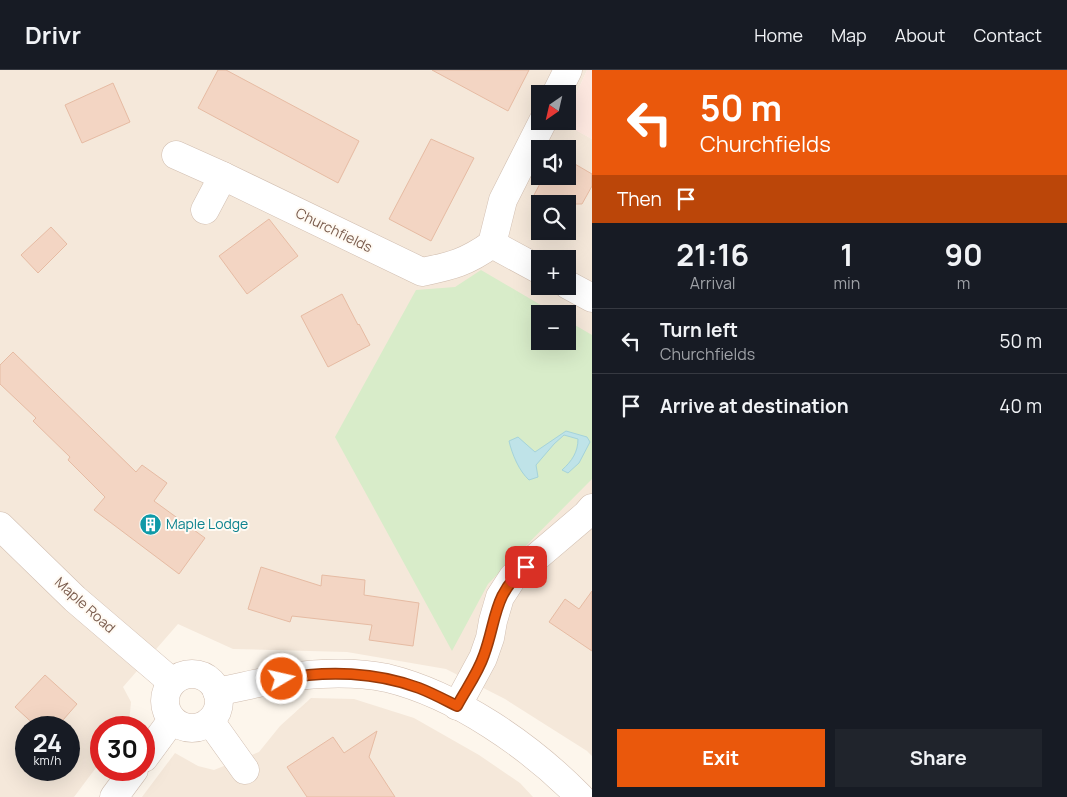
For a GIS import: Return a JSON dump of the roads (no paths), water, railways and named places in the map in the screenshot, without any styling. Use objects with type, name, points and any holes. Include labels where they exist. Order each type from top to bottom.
[{"type":"street","points":[[560,85],[568,70]]},
{"type":"street","points":[[531,265],[492,244],[504,200],[538,130]]},
{"type":"street","name":"Churchfields","points":[[176,155],[422,272],[453,266],[476,255],[492,244]]},
{"type":"street","points":[[205,210],[223,176]]},
{"type":"street","points":[[576,289],[592,298]]},
{"type":"street","points":[[457,706],[483,658],[500,597],[513,577],[592,508]]},
{"type":"street","name":"Maple Road","points":[[0,526],[76,599],[172,682]]},
{"type":"street","points":[[188,674],[198,674],[213,684],[219,700],[218,708],[210,721],[203,726],[195,728],[179,725],[172,720],[165,705],[165,697],[172,682],[188,674]]},
{"type":"street","points":[[217,692],[298,676],[353,674],[386,678],[419,688],[457,706],[530,751],[580,797]]},
{"type":"street","points":[[155,743],[172,720]]},
{"type":"street","points":[[210,721],[245,770]]},
{"type":"street","points":[[114,797],[126,781]]},
{"type":"water","points":[[566,431],[587,437],[590,442],[579,463],[568,473],[562,470],[574,456],[578,439],[564,435],[536,465],[538,477],[529,480],[516,462],[509,441],[518,437],[535,452]]},
{"type":"place","name":"Maple Lodge","points":[[150,524]]}]
